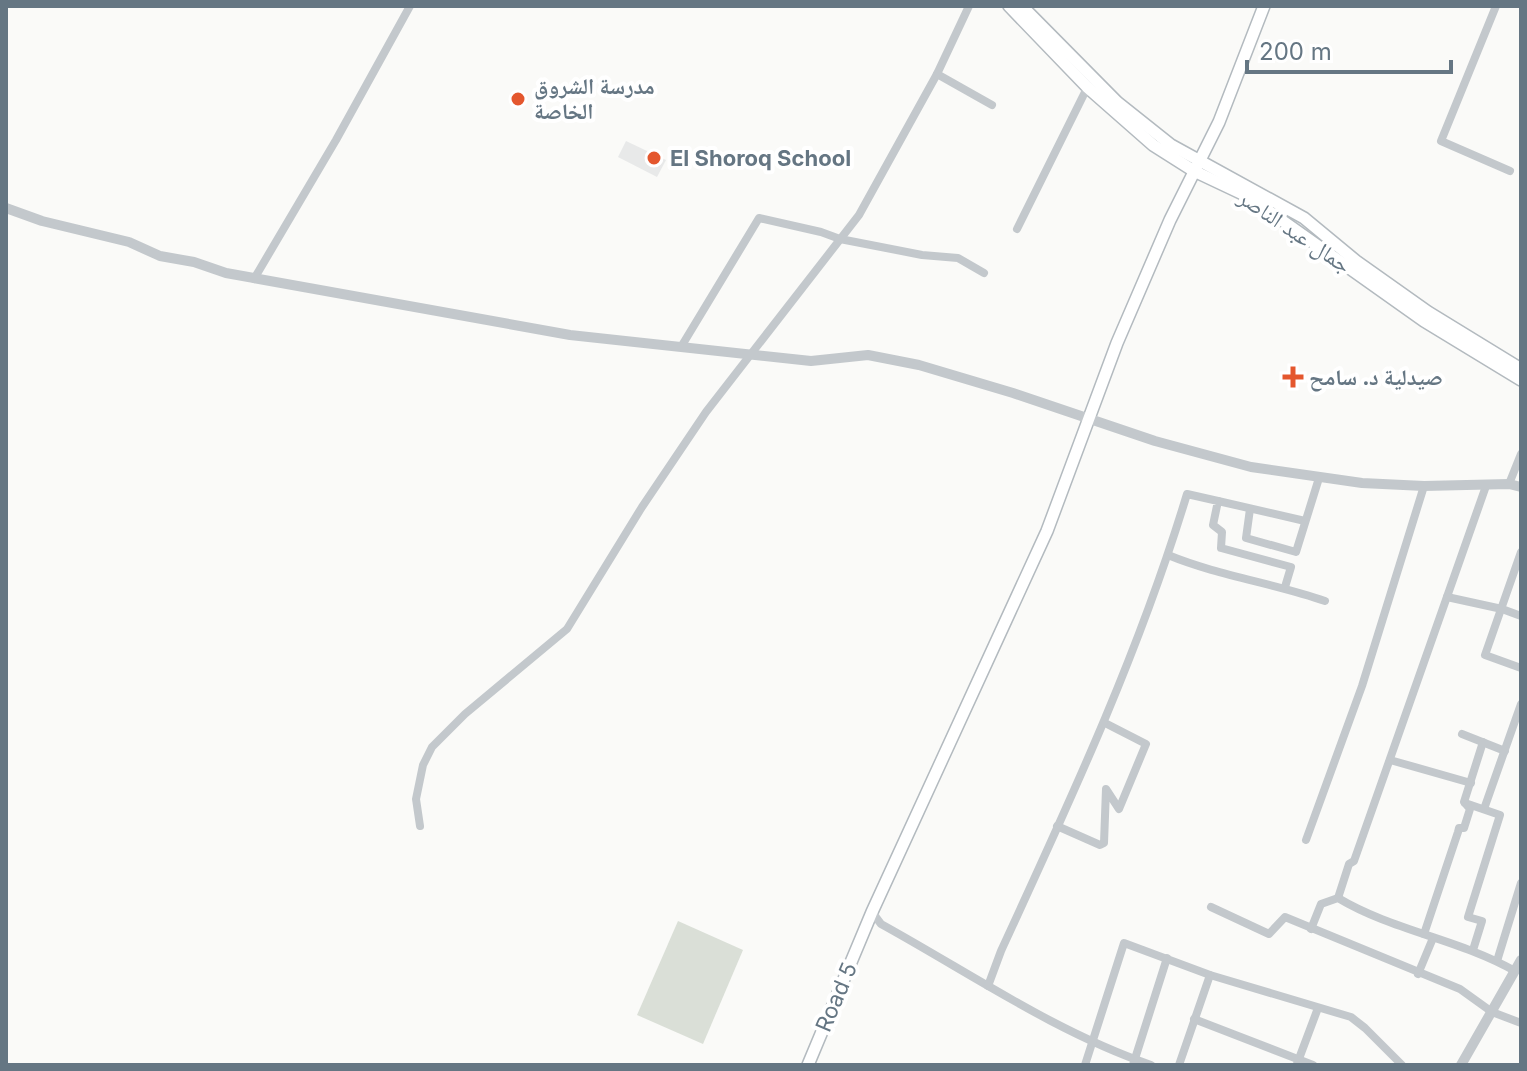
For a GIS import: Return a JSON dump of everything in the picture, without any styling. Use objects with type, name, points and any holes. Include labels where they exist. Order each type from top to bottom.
[{"type":"main road","name":"جمال عبد الناصر","points":[[1009,6],[1090,81],[1196,166],[1257,202],[1424,321],[1521,380]]},
{"type":"main road","name":"جمال عبد الناصر","points":[[1022,6],[1090,81]]},
{"type":"main road","name":"Road 5","points":[[808,1065],[872,912],[1035,558],[1128,317],[1219,122],[1264,6]]},
{"type":"main road","name":"جمال عبد الناصر","points":[[1196,166],[1304,218],[1356,261],[1428,312],[1521,369]]},
{"type":"street","points":[[254,279],[410,6]]},
{"type":"street","points":[[420,826],[416,799],[423,765],[432,747],[465,714],[567,629],[642,507],[706,412],[859,215],[937,74],[969,6]]},
{"type":"street","points":[[1496,6],[1441,141],[1510,171]]},
{"type":"street","points":[[937,74],[992,105]]},
{"type":"street","points":[[1017,229],[1090,81]]},
{"type":"street","points":[[6,208],[42,221],[129,242],[160,256],[254,279],[570,335],[811,361],[868,355],[919,365],[1219,460],[1319,478],[1424,486],[1509,484],[1521,487]]},
{"type":"street","points":[[681,347],[759,218],[840,239],[922,255],[958,258],[984,273]]},
{"type":"street","points":[[1509,484],[1521,454]]},
{"type":"street","points":[[1250,509],[1246,538],[1296,552],[1319,478]]},
{"type":"street","points":[[1306,840],[1362,686],[1424,486]]},
{"type":"street","points":[[1338,898],[1349,864],[1354,861],[1486,486]]},
{"type":"street","points":[[988,986],[1105,723],[1168,555],[1187,494],[1305,521]]},
{"type":"street","points":[[1218,501],[1213,525],[1222,532],[1221,548],[1291,567],[1285,587]]},
{"type":"street","points":[[1521,552],[1485,655],[1521,668]]},
{"type":"street","points":[[1168,555],[1325,601]]},
{"type":"street","points":[[1447,597],[1521,616]]},
{"type":"street","points":[[1484,809],[1521,704]]},
{"type":"street","points":[[1057,826],[1100,845],[1104,843],[1106,789],[1119,809],[1146,744],[1105,723]]},
{"type":"street","points":[[1462,734],[1505,751]]},
{"type":"street","points":[[1464,802],[1483,742]]},
{"type":"street","points":[[1390,760],[1471,783]]},
{"type":"street","points":[[1464,802],[1500,815],[1468,917],[1482,921],[1473,950]]},
{"type":"street","points":[[1424,934],[1459,828],[1464,828],[1470,809],[1464,802]]},
{"type":"street","points":[[1497,961],[1521,883]]},
{"type":"street","points":[[1311,929],[1321,904],[1338,898],[1370,914],[1473,950],[1515,971]]},
{"type":"street","points":[[1211,907],[1269,934],[1285,917],[1460,989],[1492,1012],[1521,1023]]},
{"type":"street","points":[[872,912],[881,924],[988,986],[1094,1043],[1134,1062],[1151,1065]]},
{"type":"street","points":[[1418,974],[1433,938]]},
{"type":"street","points":[[1085,1065],[1124,943],[1210,975],[1351,1017],[1402,1065]]},
{"type":"street","points":[[1134,1062],[1167,958]]},
{"type":"street","points":[[1461,1065],[1521,960]]},
{"type":"street","points":[[1179,1065],[1210,975]]},
{"type":"street","points":[[1298,1062],[1318,1008]]},
{"type":"street","points":[[1194,1019],[1298,1062],[1313,1065]]},
{"type":"shaded area","name":"El Shoroq School","points":[[626,141],[666,160],[657,177],[618,157]]},
{"type":"shaded area","points":[[678,921],[743,950],[703,1044],[637,1015]]},
{"type":"place","name":"مدرسة الشروق الخاصة","points":[[518,99]]},
{"type":"place","name":"El Shoroq School","points":[[654,158]]},
{"type":"place","name":"صيدلية د. سامح","points":[[1293,377]]}]
